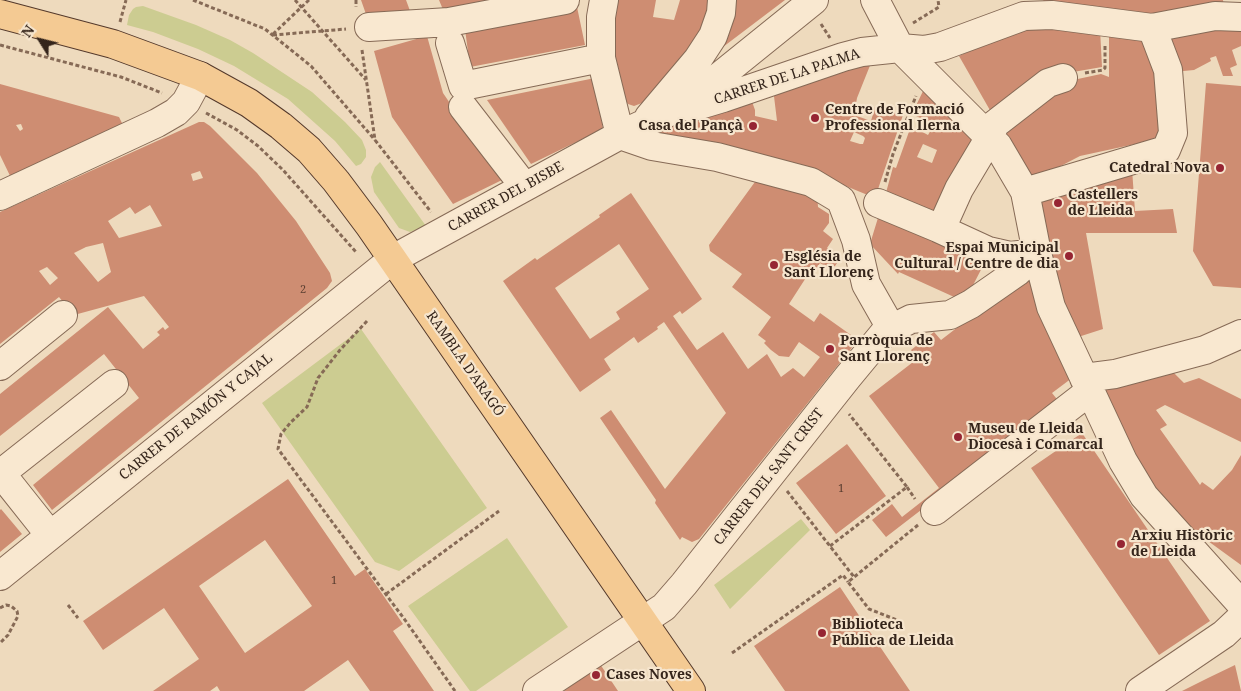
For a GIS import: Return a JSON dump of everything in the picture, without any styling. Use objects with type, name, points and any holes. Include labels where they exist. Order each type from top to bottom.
[{"type":"main road","name":"RAMBLA D'ARAGÓ","points":[[0,14],[113,44],[200,76],[249,102],[309,150],[336,181],[383,267],[643,621],[691,691]]},
{"type":"street","points":[[364,28],[449,22],[512,5],[565,0]]},
{"type":"street","points":[[604,0],[601,17],[601,58],[620,134],[652,146],[717,157],[811,182],[841,200],[863,220],[941,229],[988,251],[1010,256],[1037,253]]},
{"type":"street","points":[[644,123],[698,59],[713,36],[721,14],[722,0]]},
{"type":"street","points":[[875,0],[900,48],[998,146],[1025,192],[1037,253],[1051,307],[1123,461],[1144,496],[1241,604]]},
{"type":"street","points":[[684,105],[811,2]]},
{"type":"street","name":"CARRER DE LA PALMA","points":[[684,105],[693,107],[862,52],[900,48],[924,50],[940,47],[1022,8],[1052,15],[1152,28],[1236,11]]},
{"type":"street","points":[[1025,192],[1166,150],[1173,134],[1168,70],[1152,28]]},
{"type":"street","points":[[450,43],[463,86],[601,58]]},
{"type":"street","points":[[0,196],[157,124],[176,112],[186,102],[200,76]]},
{"type":"street","points":[[941,229],[959,189],[995,124],[1048,83],[1063,78]]},
{"type":"street","name":"CARRER DEL BISBE","points":[[383,267],[524,186],[620,134],[684,105]]},
{"type":"street","points":[[463,107],[524,186]]},
{"type":"street","points":[[863,220],[866,284],[891,328],[910,320],[950,316],[1017,272],[1037,253]]},
{"type":"street","name":"CARRER DE RAMÓN Y CAJAL","points":[[0,576],[383,267]]},
{"type":"street","points":[[0,366],[63,315]]},
{"type":"street","name":"CARRER DEL SANT CRIST","points":[[537,691],[626,630],[664,607],[773,473],[871,347],[891,328]]},
{"type":"street","points":[[935,511],[1087,385],[1115,374],[1205,350],[1241,334]]},
{"type":"street","points":[[50,535],[0,473],[114,384]]},
{"type":"street","points":[[1140,691],[1224,634],[1241,618]]},
{"type":"path","points":[[119,22],[126,0]]},
{"type":"path","points":[[193,0],[265,29],[311,66],[375,140],[432,213]]},
{"type":"path","points":[[295,0],[366,80]]},
{"type":"path","points":[[272,35],[309,0]]},
{"type":"path","points":[[356,0],[364,28],[366,80],[375,140]]},
{"type":"path","points":[[912,23],[939,7],[938,0]]},
{"type":"path","points":[[811,2],[843,57]]},
{"type":"path","points":[[1063,78],[1105,68],[1104,23]]},
{"type":"path","points":[[272,35],[364,28]]},
{"type":"path","points":[[0,44],[121,77],[186,102],[237,130],[258,146],[283,170],[344,238],[383,267]]},
{"type":"path","points":[[863,220],[893,154],[925,75]]},
{"type":"path","points":[[367,322],[340,350],[318,378],[307,407],[281,434],[278,449],[386,594],[455,691]]},
{"type":"path","points":[[830,546],[907,487],[834,395]]},
{"type":"path","points":[[773,473],[854,577]]},
{"type":"path","points":[[386,594],[499,511]]},
{"type":"path","points":[[848,582],[935,511]]},
{"type":"path","points":[[732,653],[843,575],[870,609],[902,622]]},
{"type":"path","points":[[0,608],[6,605],[12,606],[18,616],[8,635],[0,642]]},
{"type":"path","points":[[68,605],[78,618]]},
{"type":"green space","points":[[143,6],[196,25],[230,40],[312,92],[362,140],[366,150],[366,157],[361,164],[356,166],[335,141],[288,99],[234,66],[198,49],[153,32],[127,25],[129,15],[133,9]]},
{"type":"green space","points":[[380,162],[426,226],[410,232],[399,228],[374,192],[371,177],[375,167]]},
{"type":"green space","points":[[361,329],[487,508],[399,571],[375,562],[262,403]]},
{"type":"green space","points":[[801,519],[810,530],[730,609],[714,585]]},
{"type":"green space","points":[[507,538],[568,627],[476,691],[470,691],[408,606]]},
{"type":"building","points":[[361,0],[406,0],[413,19],[367,17]]},
{"type":"building","points":[[439,0],[494,0],[444,12]]},
{"type":"building","points":[[615,0],[656,0],[653,17],[674,20],[680,0],[717,0],[716,8],[672,78],[642,103],[634,106],[628,104],[624,99],[611,35]]},
{"type":"building","points":[[728,0],[785,0],[719,50]]},
{"type":"building","points":[[1043,0],[1223,0],[1224,7],[1155,19],[1047,6]]},
{"type":"building","points":[[577,7],[585,45],[470,67],[465,29]]},
{"type":"building","points":[[1036,21],[1100,29],[1102,67],[1073,72],[995,119],[959,56]]},
{"type":"building","points":[[1241,25],[1241,46],[1232,50],[1237,65],[1230,68],[1233,76],[1223,76],[1216,56],[1210,58],[1211,61],[1194,70],[1173,72],[1163,30]]},
{"type":"building","points":[[1109,31],[1152,33],[1163,138],[1080,156],[1032,181],[998,126],[1050,85],[1101,74],[1109,77]]},
{"type":"building","points":[[427,36],[443,93],[502,180],[453,204],[392,117],[374,51]]},
{"type":"building","points":[[873,58],[857,98],[854,115],[871,121],[875,107],[903,115],[875,198],[831,180],[657,142],[654,127],[750,96],[755,116],[777,121],[773,88]],"holes":[[[854,132],[865,138],[863,144],[850,141]]]},
{"type":"building","points":[[595,78],[603,129],[531,164],[487,100]]},
{"type":"building","name":"Catedral Nova","points":[[1206,83],[1241,86],[1241,288],[1213,286],[1193,251]]},
{"type":"building","points":[[0,84],[119,117],[126,131],[13,182],[0,155]],"holes":[[[21,124],[23,129],[20,131],[16,125]]]},
{"type":"building","points":[[924,89],[985,141],[941,222],[884,200],[893,167],[896,168],[911,126],[928,135],[934,125],[912,114]],"holes":[[[923,144],[937,150],[932,163],[917,157]]]},
{"type":"building","points":[[199,122],[204,122],[257,173],[296,221],[330,273],[332,281],[327,288],[52,510],[33,485],[139,398],[104,354],[0,436],[0,394],[108,307],[143,349],[160,335],[157,332],[163,327],[165,330],[169,327],[144,296],[74,315],[59,297],[0,344],[0,212]],"holes":[[[200,171],[203,178],[193,181],[191,174]],[[150,205],[162,226],[119,238],[108,221],[130,207],[135,214]],[[103,243],[111,272],[98,282],[74,253],[86,247]],[[47,267],[58,278],[50,285],[39,271]]]},
{"type":"building","name":"Espai Municipal Cultural / Centre de dia","points":[[1132,169],[1135,211],[1173,209],[1177,233],[1086,233],[1103,329],[1075,338],[1057,310],[1040,214],[1043,213],[1040,195]]},
{"type":"building","points":[[760,175],[774,179],[778,188],[784,185],[817,193],[818,207],[829,214],[829,223],[823,231],[833,239],[827,248],[838,253],[839,260],[835,266],[828,268],[820,263],[812,276],[809,273],[789,304],[814,322],[820,313],[858,340],[699,539],[692,542],[682,537],[680,540],[655,503],[656,500],[600,418],[611,410],[665,489],[726,413],[664,322],[657,327],[658,329],[638,343],[634,337],[604,359],[611,370],[580,392],[503,281],[535,258],[537,260],[600,217],[599,215],[631,193],[702,299],[682,314],[680,311],[673,316],[697,350],[723,332],[748,369],[767,354],[781,377],[793,368],[804,377],[820,357],[799,342],[789,357],[779,356],[764,343],[766,341],[758,335],[771,317],[732,287],[742,274],[710,251],[709,245]],"holes":[[[619,244],[649,289],[616,312],[620,319],[590,339],[555,288]]]},
{"type":"building","points":[[881,208],[987,258],[963,301],[899,272],[898,274],[870,244]]},
{"type":"building","name":"Museu de Lleida Diocesà i Comarcal","points":[[1028,273],[1076,375],[1052,393],[1060,403],[886,537],[872,520],[892,504],[902,517],[939,488],[869,396],[917,359],[911,350],[934,332],[941,340]]},
{"type":"building","points":[[1170,369],[1184,383],[1199,378],[1241,399],[1241,442],[1165,405],[1156,410],[1167,425],[1160,429],[1200,485],[1202,482],[1213,490],[1232,470],[1241,455],[1241,565],[1175,517],[1126,449],[1097,385]]},
{"type":"building","name":"Arxiu Històric de Lleida","points":[[1082,433],[1210,621],[1159,655],[1031,468]]},
{"type":"building","points":[[847,444],[886,496],[836,534],[796,483]]},
{"type":"building","points":[[288,479],[355,576],[365,569],[403,624],[393,631],[434,691],[370,691],[348,660],[304,691],[220,691],[217,686],[210,691],[153,691],[199,659],[164,608],[103,650],[83,621]],"holes":[[[265,540],[312,606],[245,653],[199,586]]]},
{"type":"building","points":[[0,510],[22,534],[0,552]]},
{"type":"building","name":"Biblioteca Pública de Lleida","points":[[840,587],[910,691],[785,691],[754,646]]},
{"type":"building","name":"Cases Noves","points":[[600,664],[618,691],[564,691]]},
{"type":"building","points":[[1235,665],[1241,691],[1182,691],[1208,678]]},
{"type":"place","name":"Centre de Formació Professional Ilerna","points":[[815,118]]},
{"type":"place","name":"Casa del Pançà","points":[[753,126]]},
{"type":"place","name":"Catedral Nova","points":[[1220,168]]},
{"type":"place","name":"Castellers de Lleida","points":[[1058,203]]},
{"type":"place","name":"Espai Municipal Cultural / Centre de dia","points":[[1069,256]]},
{"type":"place","name":"Església de Sant Llorenç","points":[[774,265]]},
{"type":"place","name":"Parròquia de Sant Llorenç","points":[[830,349]]},
{"type":"place","name":"Museu de Lleida Diocesà i Comarcal","points":[[958,437]]},
{"type":"place","name":"Arxiu Històric de Lleida","points":[[1121,544]]},
{"type":"place","name":"Biblioteca Pública de Lleida","points":[[822,633]]},
{"type":"place","name":"Cases Noves","points":[[596,675]]}]
